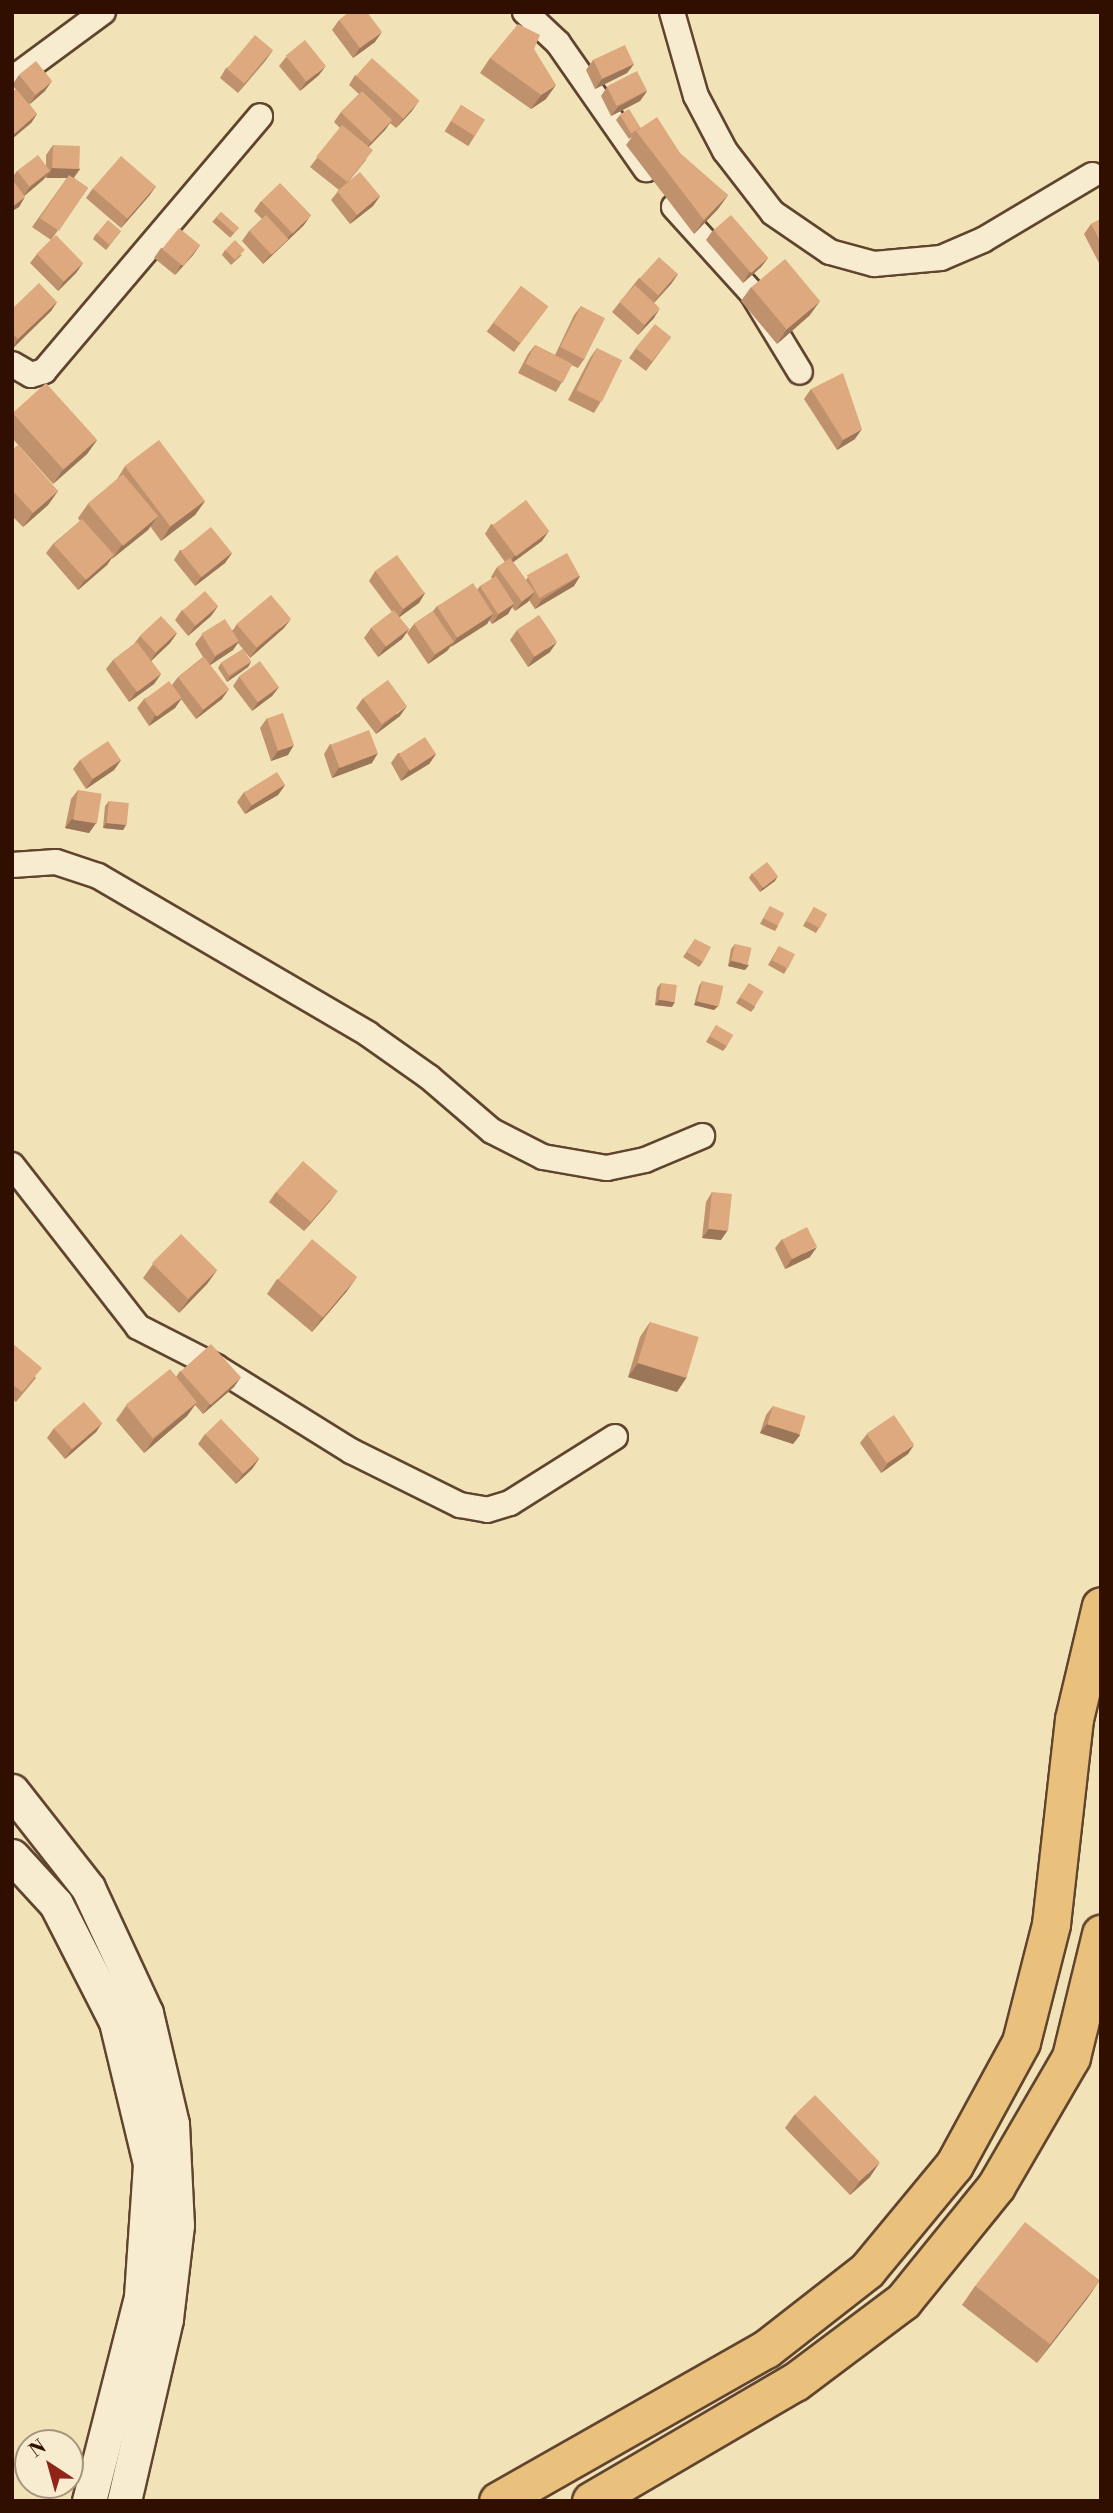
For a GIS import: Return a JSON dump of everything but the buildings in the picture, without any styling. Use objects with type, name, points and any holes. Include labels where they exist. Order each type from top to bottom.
[{"type":"main road","points":[[498,2501],[766,2349],[867,2270],[954,2165],[1020,2042],[1051,1924],[1074,1720],[1101,1606]]},
{"type":"main road","points":[[12,1791],[88,1888],[146,2013],[172,2124],[177,2225],[151,2317],[89,2501]]},
{"type":"main road","points":[[61,1851],[21,1866],[56,1904],[120,2035],[150,2164],[151,2317],[124,2501]]},
{"type":"main road","points":[[591,2501],[795,2382],[903,2301],[996,2186],[1071,2057],[1101,1934]]},
{"type":"street","points":[[12,79],[103,12]]},
{"type":"street","points":[[525,12],[558,43],[688,225],[752,293],[800,372]]},
{"type":"street","points":[[672,12],[685,67],[725,151],[773,213],[830,252],[874,264],[941,258],[983,240],[1092,175]]},
{"type":"street","points":[[12,364],[31,375],[44,371],[260,116]]},
{"type":"street","points":[[12,864],[56,862],[98,876],[368,1034],[429,1077],[492,1131],[533,1153],[607,1168],[645,1160],[702,1136]]},
{"type":"street","points":[[12,1165],[138,1327],[216,1367],[351,1451],[460,1505],[487,1510],[510,1503],[615,1437]]}]
